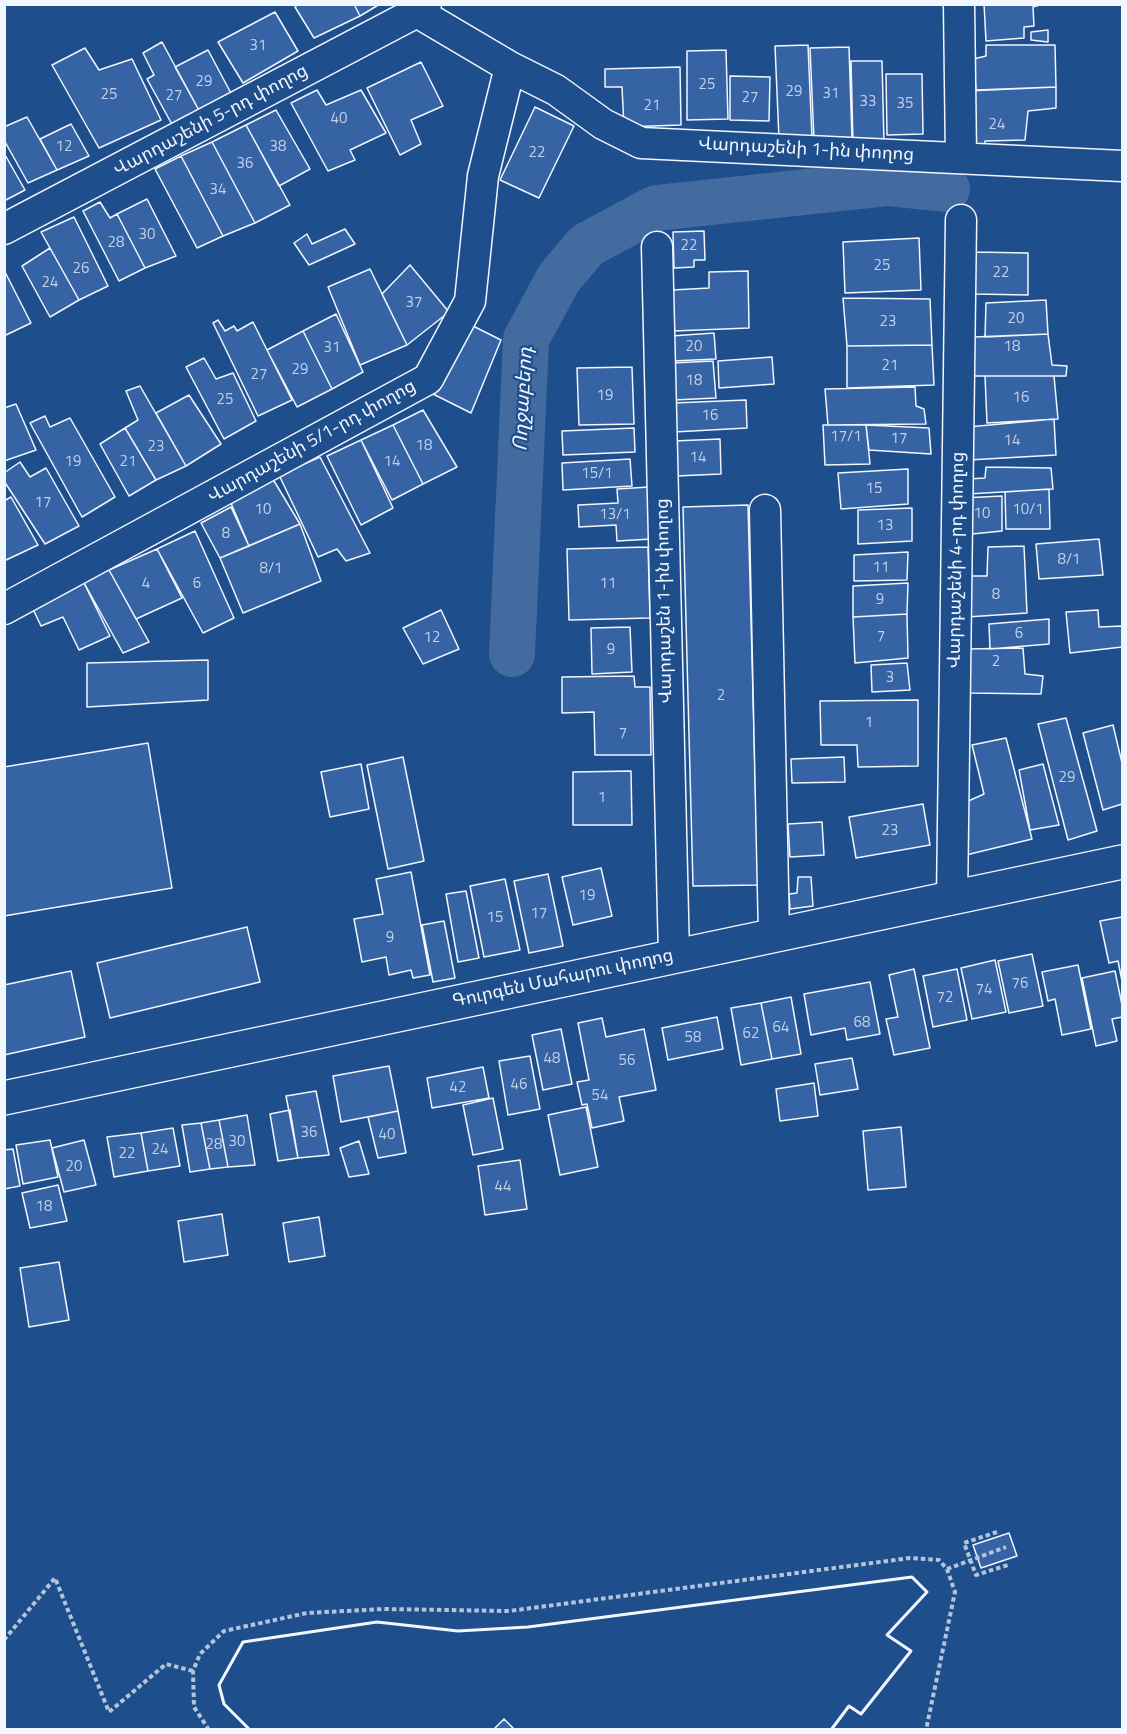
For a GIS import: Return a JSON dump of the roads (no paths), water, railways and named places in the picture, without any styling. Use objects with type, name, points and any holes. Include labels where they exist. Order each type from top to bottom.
[{"type":"main road","name":"Գուրգեն Մահարու փողոց","points":[[4,1098],[1122,862]]},
{"type":"street","points":[[959,4],[961,157]]},
{"type":"street","name":"Վարդաշենի 1-ին փողոց","points":[[421,7],[510,67],[556,90],[603,124],[641,143],[1122,166]]},
{"type":"street","name":"Վարդաշենի 5-րդ փողոց","points":[[4,229],[421,7]]},
{"type":"street","name":"Վարդաշենի 5/1-րդ փողոց","points":[[4,609],[428,379],[470,301],[483,176],[510,67]]},
{"type":"street","name":"Վարդաշենի 4-րդ փողոց","points":[[952,899],[961,220]]},
{"type":"street","name":"Վարդաշեն 1-ին փողոց","points":[[657,247],[674,956]]},
{"type":"street","points":[[765,510],[774,935]]},
{"type":"waterway","name":"Ողջաբերդ","points":[[512,654],[526,339],[559,278],[587,245],[656,208],[889,183],[947,189]]}]
